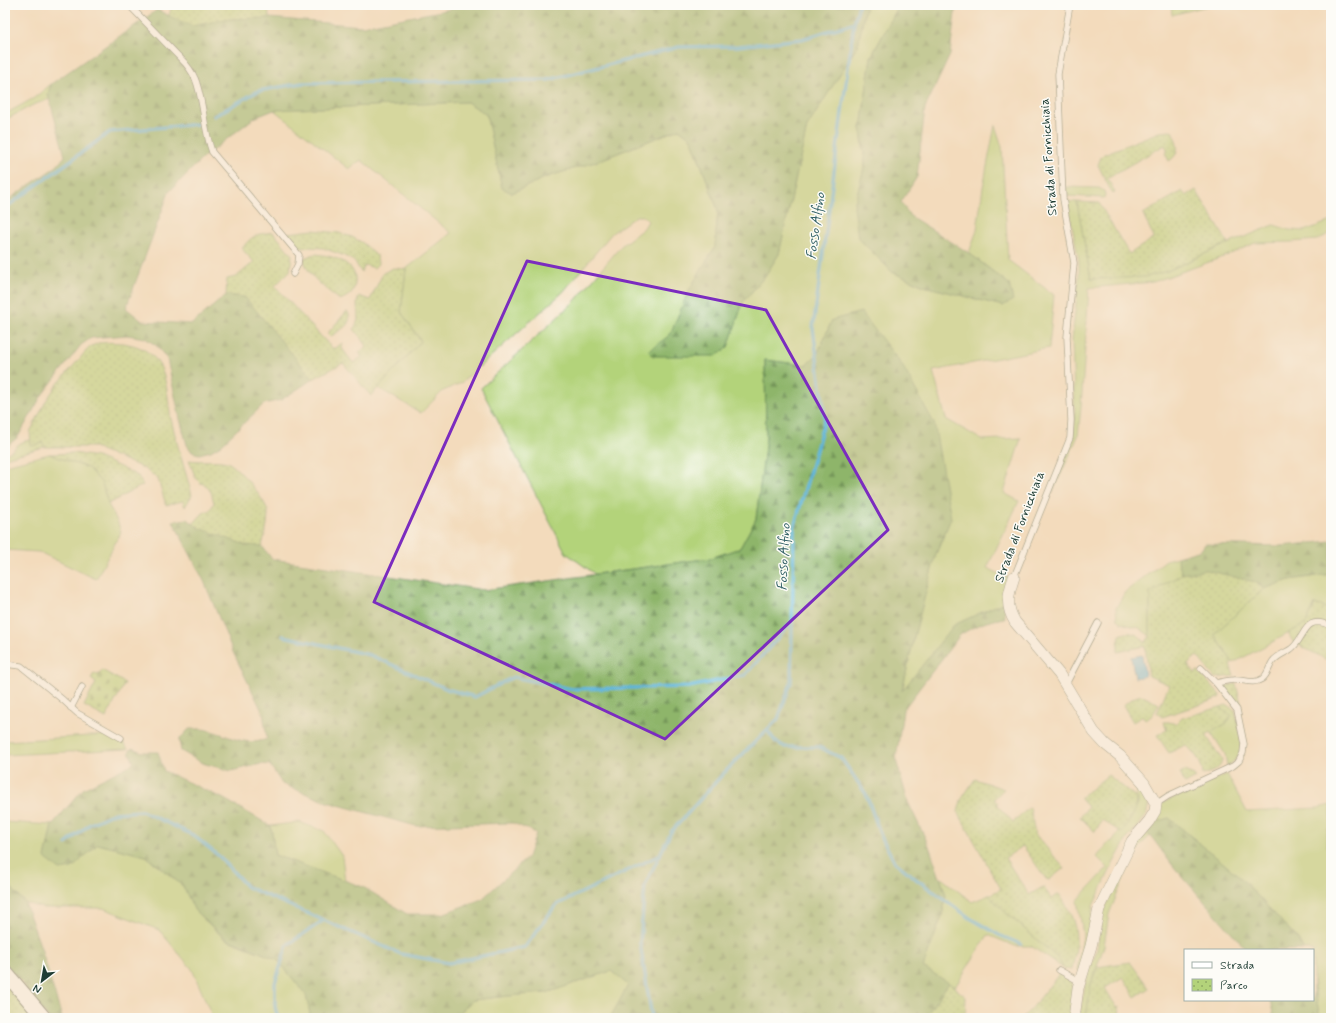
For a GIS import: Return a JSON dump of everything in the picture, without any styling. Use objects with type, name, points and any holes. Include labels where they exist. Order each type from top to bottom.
[{"type":"street","name":"Strada di Fornicchiaia","points":[[1014,577],[1009,591],[1008,603],[1015,622],[1059,674],[1094,732],[1105,744],[1120,756],[1144,783],[1156,804]]},
{"type":"street","points":[[1074,1018],[1078,988],[1092,946],[1099,909],[1132,841],[1149,821],[1156,804]]},
{"type":"street","points":[[5,972],[44,1018]]},
{"type":"lane","points":[[129,5],[185,63],[192,74],[197,84],[207,139],[212,152],[299,255],[298,264],[293,274]]},
{"type":"lane","name":"Strada di Fornicchiaia","points":[[1014,577],[1070,438],[1071,420],[1067,337],[1074,263],[1063,199],[1058,74],[1070,5]]},
{"type":"lane","points":[[1066,684],[1098,623]]},
{"type":"lane","points":[[1216,683],[1235,680],[1256,682],[1262,679],[1273,661],[1280,654],[1292,648],[1307,627],[1313,624],[1331,626]]},
{"type":"lane","points":[[5,664],[21,666],[77,713],[90,722],[120,738]]},
{"type":"lane","points":[[1156,804],[1168,796],[1233,766],[1239,761],[1243,753],[1244,744],[1237,710],[1216,683],[1200,668]]},
{"type":"lane","points":[[71,708],[82,687]]},
{"type":"lane","points":[[1059,970],[1075,979]]},
{"type":"highlighted area","points":[[527,261],[766,310],[888,530],[665,739],[374,602]]},
{"type":"green space","points":[[172,5],[268,5],[269,18],[225,19],[192,26],[169,16]]},
{"type":"green space","points":[[463,5],[866,5],[858,45],[807,127],[779,254],[765,276],[743,302],[728,347],[716,356],[653,356],[648,351],[670,335],[689,290],[715,247],[718,210],[691,138],[679,129],[595,162],[547,177],[512,193],[502,188],[486,114],[467,102],[274,110],[254,118],[205,156],[169,192],[126,308],[142,321],[192,324],[226,295],[245,297],[313,379],[281,400],[264,404],[221,445],[211,451],[199,454],[192,452],[187,445],[167,359],[157,346],[145,338],[127,335],[91,338],[81,345],[42,395],[18,437],[5,448],[5,202],[57,166],[65,156],[48,94],[51,84],[157,10],[192,26],[225,19],[269,18],[362,26],[446,10]]},
{"type":"green space","points":[[866,5],[899,5],[871,57],[861,128],[865,164],[854,206],[892,272],[924,286],[1003,306],[1009,284],[969,253],[977,230],[983,187],[995,125],[1002,147],[1008,260],[1054,295],[1049,348],[933,371],[946,419],[982,440],[1021,438],[1004,493],[1019,501],[987,568],[1009,578],[1004,602],[954,625],[902,692],[915,633],[936,554],[951,518],[832,320],[817,355],[806,365],[765,360],[766,439],[756,519],[740,548],[711,558],[595,574],[566,553],[481,388],[575,301],[621,246],[644,228],[648,221],[643,216],[636,216],[612,233],[563,292],[461,383],[443,391],[421,413],[378,388],[421,341],[401,312],[406,269],[451,233],[361,160],[349,169],[274,110],[467,102],[486,114],[502,187],[512,193],[547,177],[595,162],[679,129],[691,138],[718,210],[715,247],[689,290],[670,335],[728,347],[743,302],[765,276],[779,254],[807,127],[858,45]]},
{"type":"green space","points":[[899,5],[956,5],[950,55],[925,108],[917,177],[901,202],[910,216],[969,253],[1009,284],[1013,300],[1003,306],[924,286],[892,272],[858,238],[854,206],[865,164],[861,128],[871,57]]},
{"type":"green space","points":[[1171,5],[1211,5],[1172,15]]},
{"type":"green space","points":[[51,84],[48,94],[50,99],[33,105],[5,120],[5,114],[34,98]]},
{"type":"green space","points":[[1172,131],[1177,147],[1176,154],[1173,158],[1169,161],[1165,153],[1168,151],[1165,145],[1107,178],[1115,192],[1112,193],[1098,165],[1101,157],[1104,154],[1159,132]]},
{"type":"green space","points":[[1066,187],[1099,188],[1104,191],[1105,195],[1104,198],[1068,196],[1066,194]]},
{"type":"green space","points":[[1196,190],[1228,243],[1167,271],[1146,277],[1091,279],[1077,202],[1099,203],[1129,254],[1154,238],[1143,214],[1182,191],[1186,196]]},
{"type":"green space","points":[[1067,201],[1077,202],[1091,279],[1167,271],[1274,225],[1289,230],[1304,231],[1331,221],[1331,233],[1317,240],[1255,243],[1226,256],[1153,282],[1089,288],[1078,436],[1052,494],[1073,438],[1075,422],[1072,340],[1079,276],[1079,261]]},
{"type":"green space","points":[[313,230],[339,233],[352,237],[363,243],[377,256],[378,264],[374,268],[365,265],[361,272],[355,262],[345,256],[323,248],[302,248],[296,246],[287,236],[288,233]]},
{"type":"green space","points":[[273,232],[292,255],[290,271],[275,286],[332,348],[336,348],[342,343],[344,344],[341,347],[353,363],[362,357],[359,353],[367,346],[354,329],[358,320],[357,303],[359,296],[370,300],[383,273],[393,268],[406,269],[401,312],[421,341],[371,396],[343,363],[313,379],[245,297],[226,295],[227,279],[236,277],[254,262],[242,249],[245,244],[255,236]]},
{"type":"green space","points":[[314,254],[335,258],[348,265],[355,276],[354,289],[350,294],[340,300],[312,276],[305,264],[304,258]]},
{"type":"green space","points":[[346,312],[348,312],[349,317],[348,324],[330,337],[327,334]]},
{"type":"green space","points":[[861,312],[902,365],[934,423],[951,518],[936,554],[915,633],[902,691],[954,625],[1004,602],[1005,618],[981,624],[960,635],[903,710],[896,760],[908,802],[929,846],[946,895],[942,916],[923,967],[949,983],[924,1018],[610,1018],[628,985],[611,971],[546,993],[473,1000],[453,1018],[311,1018],[306,995],[277,959],[226,939],[195,911],[183,886],[146,856],[98,844],[72,868],[60,870],[45,858],[52,825],[83,789],[134,763],[129,752],[132,748],[142,752],[158,752],[164,771],[224,799],[271,826],[275,855],[363,887],[407,914],[442,914],[482,899],[528,857],[536,833],[513,823],[416,826],[327,802],[282,784],[270,765],[261,764],[231,771],[202,763],[181,751],[179,740],[189,729],[202,729],[242,741],[250,742],[267,739],[263,713],[233,652],[204,581],[173,521],[187,519],[200,528],[245,545],[262,546],[272,559],[484,590],[711,558],[740,548],[756,519],[766,439],[765,360],[806,365],[817,355],[832,320]]},
{"type":"green space","points":[[98,343],[125,343],[134,345],[149,353],[161,368],[166,387],[173,429],[192,495],[185,507],[183,501],[166,505],[158,479],[143,468],[94,447],[44,447],[43,443],[31,446],[30,432],[46,401],[56,386],[87,350]]},
{"type":"green space","points":[[30,440],[31,446],[43,442],[44,447],[5,458],[5,454],[21,442]]},
{"type":"green space","points":[[74,453],[97,457],[118,466],[138,476],[143,485],[108,504],[102,483],[88,468],[49,454]]},
{"type":"green space","points":[[49,454],[88,468],[102,483],[108,504],[118,523],[121,532],[96,579],[39,552],[5,550],[5,465]]},
{"type":"green space","points":[[189,460],[227,462],[251,484],[263,500],[268,512],[267,525],[262,546],[245,545],[193,524],[203,513],[210,510],[214,503],[211,492],[206,485],[200,483],[196,479]]},
{"type":"green space","points":[[1331,541],[1331,574],[1289,580],[1264,589],[1255,582],[1206,570],[1182,574],[1177,557],[1201,550],[1205,544],[1281,546]]},
{"type":"green space","points":[[1177,557],[1182,574],[1150,593],[1150,636],[1139,628],[1121,623],[1117,619],[1116,608],[1125,592],[1166,560]]},
{"type":"green space","points":[[1206,570],[1255,582],[1264,589],[1214,634],[1233,663],[1230,665],[1234,676],[1215,678],[1197,656],[1187,664],[1195,673],[1198,671],[1221,697],[1162,717],[1157,713],[1169,685],[1149,676],[1145,646],[1118,652],[1120,635],[1131,633],[1138,635],[1145,643],[1150,636],[1150,593],[1182,574]]},
{"type":"green space","points":[[1331,574],[1331,610],[1315,604],[1306,624],[1233,663],[1214,634],[1264,589],[1289,580]]},
{"type":"green space","points":[[1315,604],[1331,610],[1331,662],[1293,642],[1288,633],[1306,624]]},
{"type":"green space","points":[[102,670],[125,683],[106,718],[84,706],[96,683],[91,679],[94,673],[99,675]]},
{"type":"green space","points":[[1236,684],[1242,708],[1225,691],[1223,686]]},
{"type":"green space","points":[[1141,695],[1159,704],[1153,714],[1145,719],[1143,716],[1133,722],[1123,705]]},
{"type":"green space","points":[[1226,705],[1235,710],[1241,741],[1239,755],[1227,766],[1225,754],[1211,732],[1227,723],[1231,716],[1220,707]]},
{"type":"green space","points":[[1220,707],[1231,716],[1227,723],[1206,735],[1222,760],[1218,768],[1203,775],[1200,762],[1189,748],[1185,745],[1169,753],[1157,735],[1167,730],[1164,722],[1176,724],[1182,718]]},
{"type":"green space","points":[[108,735],[125,744],[128,749],[5,755],[5,741]]},
{"type":"green space","points":[[1117,759],[1141,786],[1149,802],[1146,816],[1127,839],[1093,906],[1086,950],[1081,970],[1077,970],[1083,936],[1077,901],[1108,868],[1097,857],[1110,841],[1112,842],[1119,831],[1121,832],[1138,804],[1137,791],[1121,769]]},
{"type":"green space","points":[[1184,771],[1194,775],[1196,778],[1185,784],[1180,773]]},
{"type":"green space","points":[[1227,774],[1247,812],[1318,808],[1331,805],[1331,828],[1328,829],[1326,841],[1331,860],[1331,1018],[1320,1018],[1314,986],[1314,949],[1302,949],[1297,938],[1239,876],[1169,818],[1155,822],[1162,803]]},
{"type":"green space","points":[[1108,775],[1137,798],[1134,812],[1122,833],[1102,820],[1095,832],[1080,817],[1088,807],[1080,798]]},
{"type":"green space","points":[[975,779],[1004,789],[994,799],[998,803],[996,804],[1013,822],[1030,807],[1035,834],[1064,868],[1049,880],[1046,879],[1023,846],[1005,858],[1029,895],[1043,887],[1052,899],[1059,894],[1065,904],[1073,920],[1076,932],[1076,950],[1072,970],[1064,969],[1057,957],[1004,911],[989,895],[1001,889],[958,812],[961,800]]},
{"type":"green space","points":[[1169,818],[1239,876],[1297,938],[1302,949],[1246,949],[1173,866],[1146,832],[1155,822]]},
{"type":"green space","points":[[5,822],[52,825],[45,858],[72,868],[98,844],[146,856],[183,886],[195,911],[225,939],[277,959],[306,995],[311,1018],[213,1018],[192,969],[159,930],[103,908],[43,908],[25,903],[5,881]]},
{"type":"green space","points":[[299,822],[324,831],[342,856],[345,881],[275,855],[271,826]]},
{"type":"green space","points":[[1146,832],[1150,836],[1140,846],[1125,875],[1109,914],[1104,946],[1091,984],[1086,1018],[1079,1018],[1086,980],[1097,949],[1102,914],[1137,842]]},
{"type":"green space","points":[[940,877],[972,902],[989,895],[1004,911],[1057,957],[1064,969],[1031,946],[1015,946],[988,935],[955,987],[923,967],[942,916],[946,895]]},
{"type":"green space","points":[[5,881],[25,903],[41,948],[62,1018],[48,1018],[22,983],[5,964]]},
{"type":"green space","points":[[1130,962],[1149,988],[1135,997],[1123,977],[1105,988],[1117,1008],[1119,1007],[1120,1018],[1086,1018],[1091,984],[1097,967]]},
{"type":"green space","points":[[611,971],[629,985],[610,1018],[453,1018],[473,1000],[546,993]]},
{"type":"green space","points":[[1059,974],[1069,979],[1071,982],[1072,998],[1069,1018],[1022,1018],[1033,1007]]},
{"type":"green space","points":[[5,978],[37,1018],[5,1018]]},
{"type":"green space","points":[[949,983],[966,997],[965,1018],[924,1018]]},
{"type":"green space","points":[[1314,986],[1320,1018],[1274,1018],[1270,1001],[1314,1001]]},
{"type":"water","points":[[1142,655],[1145,676],[1135,678],[1131,657]]},
{"type":"waterway","name":"Fosso Alfino","points":[[652,1018],[640,943],[645,885],[671,832],[722,775],[778,719],[791,683],[794,528],[825,418],[813,328],[854,23],[859,5]]},
{"type":"waterway","points":[[214,116],[258,91],[302,83],[548,80],[679,47],[738,46],[802,39],[854,23]]},
{"type":"waterway","points":[[5,208],[110,132],[200,124]]},
{"type":"waterway","points":[[283,636],[370,655],[447,689],[475,697],[513,677],[572,689],[689,687],[745,675],[792,622]]},
{"type":"waterway","points":[[767,730],[775,741],[785,747],[819,747],[841,758],[866,794],[881,836],[894,861],[970,918],[999,935],[1021,944]]},
{"type":"waterway","points":[[66,844],[90,824],[114,813],[142,811],[193,835],[220,857],[247,887],[401,954],[449,963],[525,947],[556,905],[660,855]]},
{"type":"waterway","points":[[278,1018],[275,1007],[275,983],[287,945],[324,920]]}]
